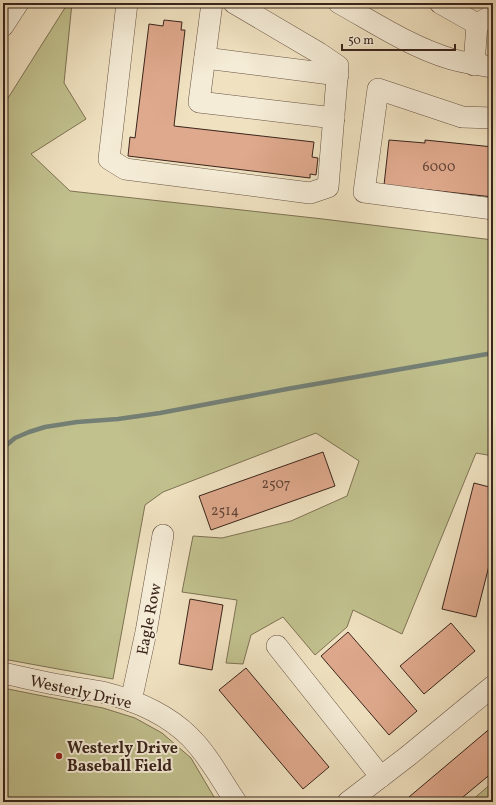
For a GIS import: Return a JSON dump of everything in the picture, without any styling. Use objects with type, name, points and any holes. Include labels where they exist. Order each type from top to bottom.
[{"type":"street","points":[[3,26],[18,3]]},
{"type":"street","points":[[127,3],[109,159],[125,169],[310,193],[328,187],[338,66],[319,53],[234,3]]},
{"type":"street","points":[[212,3],[199,102],[334,118]]},
{"type":"street","points":[[339,3],[404,39],[450,59],[484,66],[485,19],[440,3]]},
{"type":"street","points":[[205,58],[338,75]]},
{"type":"street","points":[[493,118],[462,117],[378,89],[364,192],[493,209]]},
{"type":"street","name":"Eagle Row","points":[[131,701],[146,632],[163,535]]},
{"type":"street","points":[[277,646],[381,777]]},
{"type":"street","name":"Westerly Drive","points":[[3,673],[59,685],[102,692],[149,708],[170,721],[190,737],[207,756],[236,802]]},
{"type":"street","points":[[348,802],[493,686]]},
{"type":"green space","points":[[68,3],[72,3],[64,83],[86,119],[31,154],[70,191],[323,219],[493,240],[493,456],[476,453],[402,634],[353,610],[347,627],[315,655],[283,617],[251,635],[243,664],[226,663],[237,600],[182,592],[193,536],[222,538],[291,521],[347,496],[359,461],[316,433],[163,492],[145,505],[113,679],[3,659],[3,106]]},
{"type":"green space","points":[[3,688],[103,708],[135,718],[162,733],[191,758],[217,802],[3,802]]},
{"type":"green space","points":[[493,782],[493,802],[470,802]]},
{"type":"building","points":[[164,20],[182,22],[181,30],[185,30],[174,126],[314,142],[312,157],[318,158],[316,175],[310,174],[310,178],[128,156],[130,137],[135,138],[149,24],[163,26]]},
{"type":"building","points":[[389,140],[425,143],[425,140],[493,147],[493,197],[384,185]]},
{"type":"building","points":[[323,452],[335,486],[211,530],[199,496]]},
{"type":"building","points":[[474,483],[493,488],[493,550],[476,617],[442,609]]},
{"type":"building","points":[[190,599],[223,605],[212,670],[179,664]]},
{"type":"building","points":[[451,623],[475,651],[424,694],[400,666]]},
{"type":"building","points":[[348,632],[417,711],[389,735],[321,656]]},
{"type":"building","points":[[246,668],[329,767],[303,789],[219,690]]},
{"type":"building","points":[[493,726],[493,772],[457,802],[414,802],[409,797]]},
{"type":"waterway","points":[[3,448],[15,438],[45,427],[160,413],[493,353]]},
{"type":"place","name":"Westerly Drive Baseball Field","points":[[59,756]]}]
